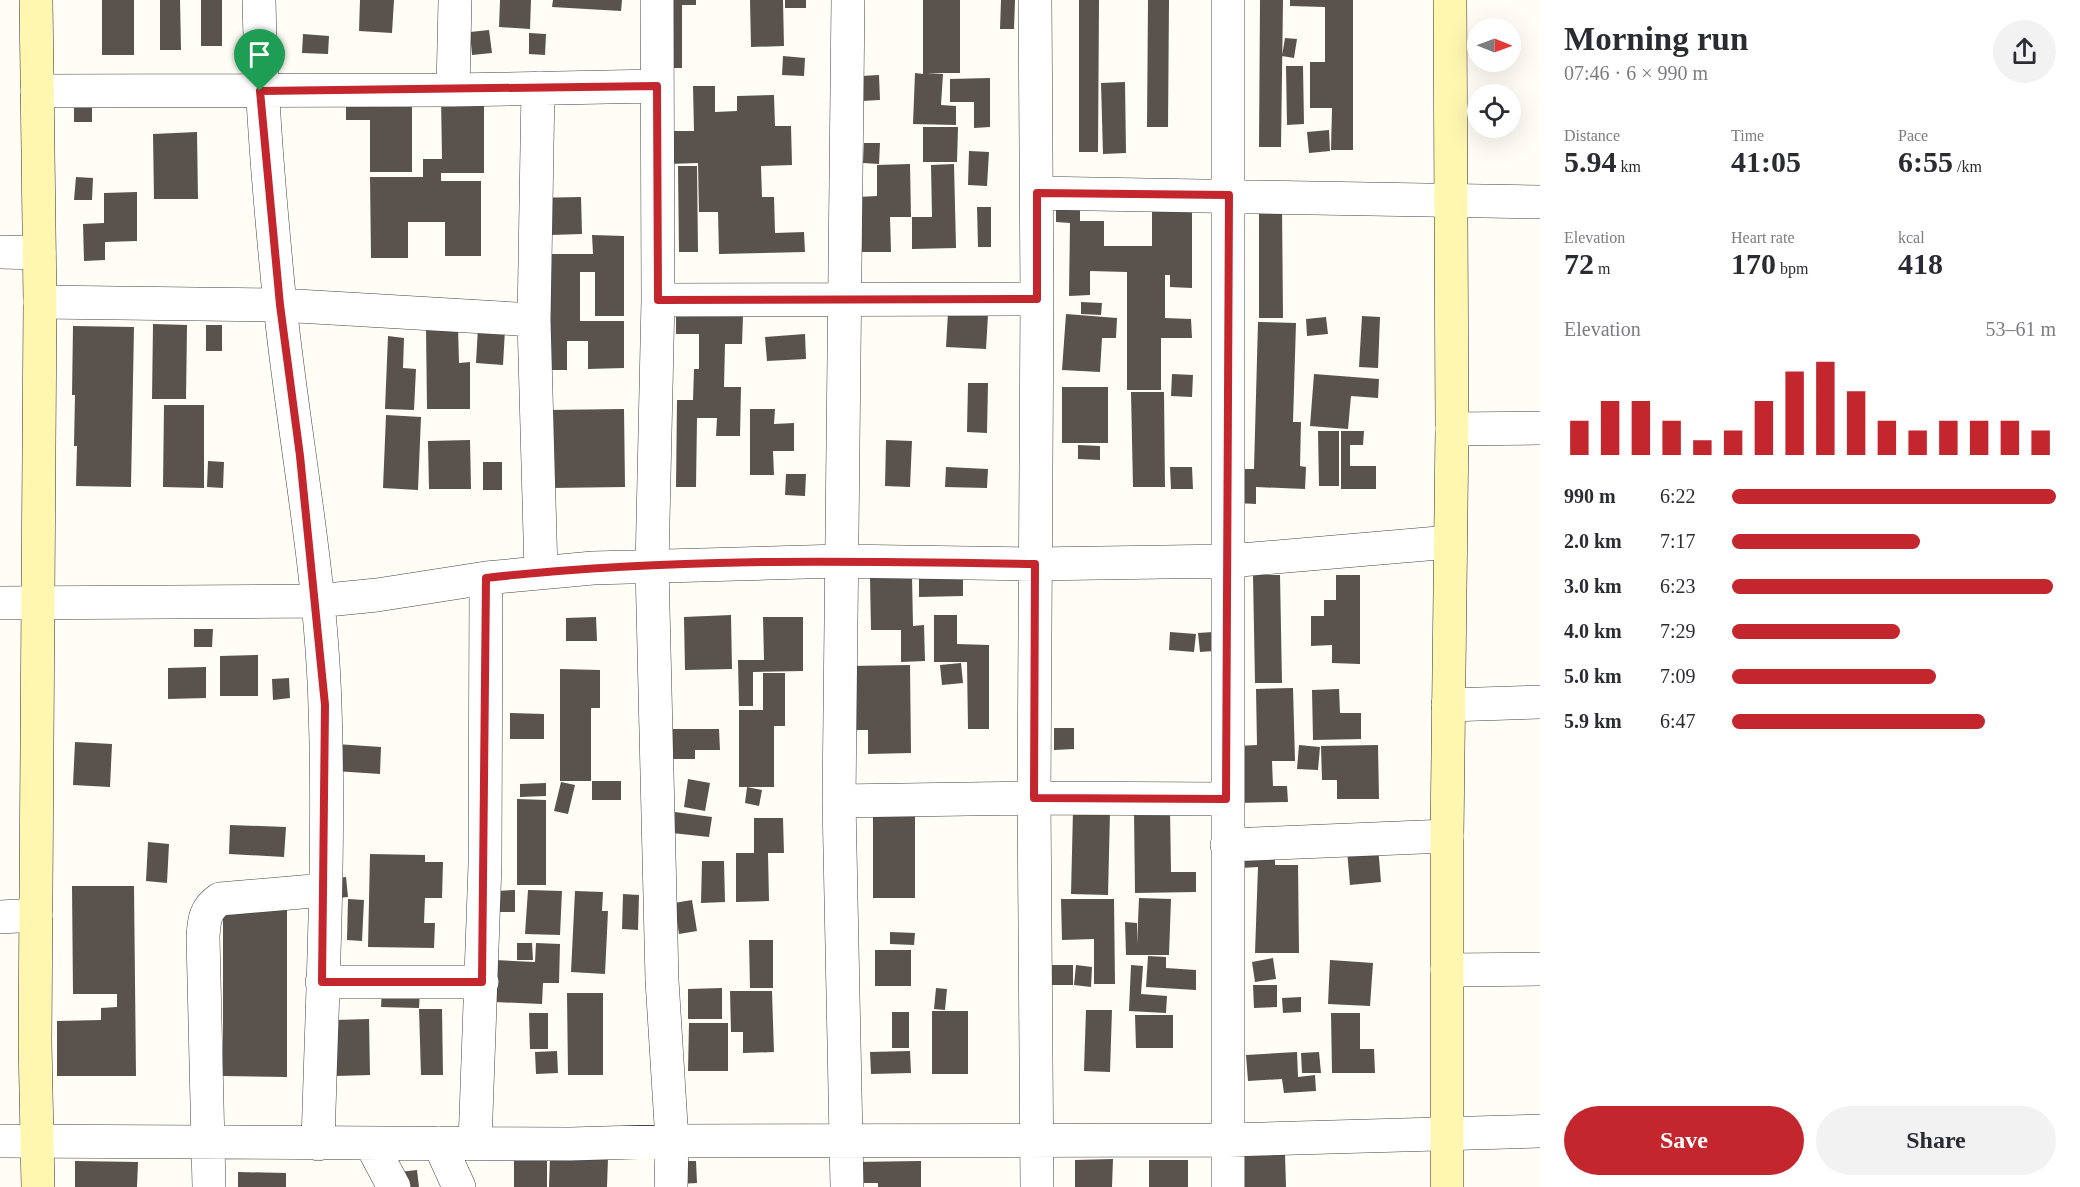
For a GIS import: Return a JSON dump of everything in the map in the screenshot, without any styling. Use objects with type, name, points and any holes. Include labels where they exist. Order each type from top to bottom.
[{"type":"street","points":[[36,0],[40,302],[40,603],[36,915],[38,1187]]},
{"type":"street","points":[[259,0],[260,91],[280,305],[316,601],[325,705],[324,890],[318,1144]]},
{"type":"street","points":[[453,90],[455,0]]},
{"type":"street","points":[[657,0],[658,300],[652,566],[662,980],[672,1141],[671,1187]]},
{"type":"street","points":[[847,1187],[839,801],[848,0]]},
{"type":"street","points":[[1035,0],[1037,299],[1034,798],[1037,1187]]},
{"type":"street","points":[[1228,0],[1229,561],[1226,799],[1228,1187]]},
{"type":"street","points":[[1447,1187],[1447,836],[1452,429],[1450,0]]},
{"type":"street","points":[[37,91],[453,90],[657,86]]},
{"type":"street","points":[[538,88],[534,320],[541,572]]},
{"type":"street","points":[[1037,193],[1540,202]]},
{"type":"street","points":[[0,252],[39,253]]},
{"type":"street","points":[[658,300],[1037,299]]},
{"type":"street","points":[[40,302],[280,305],[534,320]]},
{"type":"street","points":[[1452,429],[1540,428]]},
{"type":"street","points":[[0,603],[316,601],[377,595],[541,572],[652,566],[840,561],[1035,564],[1229,561],[1450,542]]},
{"type":"street","points":[[475,1144],[482,982],[486,578]]},
{"type":"street","points":[[1448,705],[1540,702]]},
{"type":"street","points":[[839,801],[1034,798],[1226,799]]},
{"type":"street","points":[[1227,845],[1447,836]]},
{"type":"street","points":[[209,1187],[204,915],[211,905],[220,899],[324,890]]},
{"type":"street","points":[[0,917],[36,915]]},
{"type":"street","points":[[1447,970],[1540,969]]},
{"type":"street","points":[[322,982],[482,982]]},
{"type":"street","points":[[0,1141],[475,1144],[672,1141],[1228,1140],[1540,1131]]},
{"type":"street","points":[[439,1143],[459,1187]]},
{"type":"street","points":[[371,1144],[394,1187]]},
{"type":"building","points":[[102,0],[134,0],[134,55],[102,55]]},
{"type":"building","points":[[160,0],[180,0],[181,50],[160,50]]},
{"type":"building","points":[[201,0],[222,0],[222,46],[201,46]]},
{"type":"building","points":[[360,0],[394,0],[392,33],[359,31]]},
{"type":"building","points":[[500,0],[531,0],[530,29],[499,27]]},
{"type":"building","points":[[553,0],[622,0],[621,11],[552,7]]},
{"type":"building","points":[[661,0],[696,0],[696,5],[682,5],[682,68],[661,68]]},
{"type":"building","points":[[750,0],[783,0],[784,46],[751,47]]},
{"type":"building","points":[[785,0],[806,0],[806,8],[785,8]]},
{"type":"building","points":[[923,0],[960,0],[960,73],[927,73],[943,74],[941,105],[956,106],[956,125],[913,124],[915,73],[923,74]]},
{"type":"building","points":[[1001,0],[1015,0],[1014,29],[1000,29]]},
{"type":"building","points":[[1079,0],[1099,0],[1098,152],[1079,152]]},
{"type":"building","points":[[1148,0],[1169,0],[1168,127],[1147,127]]},
{"type":"building","points":[[1260,0],[1283,0],[1281,147],[1259,147]]},
{"type":"building","points":[[1290,0],[1353,0],[1353,150],[1331,150],[1332,108],[1310,108],[1310,62],[1325,62],[1325,7],[1290,6]]},
{"type":"building","points":[[489,30],[492,53],[472,55],[470,32]]},
{"type":"building","points":[[529,33],[546,34],[545,55],[529,54]]},
{"type":"building","points":[[303,34],[329,36],[328,54],[302,53]]},
{"type":"building","points":[[1285,38],[1297,39],[1294,58],[1282,56]]},
{"type":"building","points":[[783,56],[805,58],[804,76],[782,75]]},
{"type":"building","points":[[1286,66],[1303,66],[1304,124],[1287,125]]},
{"type":"building","points":[[879,75],[880,100],[862,101],[861,76]]},
{"type":"building","points":[[990,78],[990,127],[974,128],[974,102],[950,102],[950,79]]},
{"type":"building","points":[[1125,82],[1126,153],[1103,154],[1101,83]]},
{"type":"building","points":[[693,86],[715,86],[715,112],[737,111],[737,96],[774,95],[775,126],[791,126],[792,165],[761,166],[762,197],[774,197],[775,233],[804,232],[805,252],[719,254],[718,212],[699,212],[698,163],[668,164],[667,131],[694,131]]},
{"type":"building","points":[[441,96],[484,96],[484,173],[441,173],[441,181],[481,181],[481,256],[445,256],[445,222],[408,222],[408,258],[371,258],[370,177],[423,177],[423,159],[442,159]]},
{"type":"building","points":[[346,97],[412,97],[412,172],[370,172],[370,120],[346,120]]},
{"type":"building","points":[[74,98],[92,98],[92,122],[74,122]]},
{"type":"building","points":[[923,127],[958,127],[957,162],[923,162]]},
{"type":"building","points":[[1329,130],[1330,151],[1309,153],[1307,132]]},
{"type":"building","points":[[197,132],[198,199],[154,199],[153,134]]},
{"type":"building","points":[[864,143],[880,143],[879,164],[863,163]]},
{"type":"building","points":[[969,151],[989,152],[987,186],[968,185]]},
{"type":"building","points":[[910,164],[911,217],[890,217],[891,252],[859,252],[858,197],[877,196],[877,165]]},
{"type":"building","points":[[954,164],[956,248],[912,249],[912,217],[932,217],[931,165]]},
{"type":"building","points":[[678,166],[697,166],[698,252],[679,252]]},
{"type":"building","points":[[76,177],[93,178],[92,200],[74,200]]},
{"type":"building","points":[[137,192],[137,241],[105,242],[105,260],[84,261],[83,224],[104,223],[104,193]]},
{"type":"building","points":[[581,197],[582,234],[550,235],[529,198]]},
{"type":"building","points":[[1056,203],[1080,203],[1080,221],[1104,221],[1104,246],[1152,246],[1152,203],[1192,203],[1192,288],[1170,287],[1170,275],[1165,275],[1165,318],[1191,319],[1192,338],[1161,338],[1161,390],[1127,390],[1127,272],[1090,271],[1090,295],[1069,296],[1070,223],[1056,222]]},
{"type":"building","points":[[1259,205],[1282,205],[1283,318],[1259,318]]},
{"type":"building","points":[[977,207],[991,207],[991,247],[978,247]]},
{"type":"building","points":[[592,235],[624,236],[624,316],[595,316],[595,272],[580,272],[580,321],[624,321],[624,368],[588,369],[588,341],[567,341],[567,370],[550,370],[549,254],[593,254]]},
{"type":"building","points":[[1081,302],[1102,303],[1101,315],[1081,314]]},
{"type":"building","points":[[479,310],[506,312],[503,365],[476,363]]},
{"type":"building","points":[[948,312],[988,315],[986,349],[946,347]]},
{"type":"building","points":[[676,314],[743,315],[742,344],[725,344],[724,387],[741,387],[740,436],[716,436],[717,418],[697,418],[696,487],[676,487],[677,400],[693,400],[694,369],[699,369],[699,334],[676,334]]},
{"type":"building","points":[[1066,314],[1117,318],[1116,338],[1102,338],[1100,372],[1062,370]]},
{"type":"building","points":[[1362,316],[1380,317],[1378,368],[1359,367]]},
{"type":"building","points":[[1326,317],[1328,334],[1307,336],[1306,319]]},
{"type":"building","points":[[1258,322],[1296,323],[1293,422],[1301,422],[1300,466],[1306,467],[1305,489],[1256,487],[1256,504],[1236,503],[1237,469],[1254,469]]},
{"type":"building","points":[[153,324],[187,325],[186,399],[152,399]]},
{"type":"building","points":[[206,325],[222,325],[222,351],[206,351]]},
{"type":"building","points":[[73,326],[134,327],[131,487],[76,486],[75,395],[72,395]]},
{"type":"building","points":[[426,327],[458,327],[459,363],[470,362],[470,409],[427,409]]},
{"type":"building","points":[[805,334],[806,359],[767,361],[765,337]]},
{"type":"building","points":[[388,336],[404,338],[403,368],[416,369],[414,410],[385,409]]},
{"type":"building","points":[[1172,374],[1193,375],[1192,397],[1171,396]]},
{"type":"building","points":[[1314,374],[1379,379],[1378,398],[1351,396],[1348,429],[1310,426]]},
{"type":"building","points":[[968,383],[988,383],[987,433],[967,432]]},
{"type":"building","points":[[1062,387],[1108,387],[1108,443],[1062,443]]},
{"type":"building","points":[[1131,392],[1164,392],[1165,487],[1133,487]]},
{"type":"building","points":[[164,405],[204,405],[204,488],[163,487]]},
{"type":"building","points":[[624,409],[625,487],[549,488],[548,410]]},
{"type":"building","points":[[750,409],[775,409],[774,424],[794,423],[794,451],[773,451],[774,475],[750,475]]},
{"type":"building","points":[[386,415],[421,417],[418,490],[383,488]]},
{"type":"building","points":[[1318,431],[1339,431],[1339,486],[1319,486]]},
{"type":"building","points":[[1341,431],[1364,431],[1363,445],[1350,445],[1350,466],[1376,466],[1376,489],[1341,489]]},
{"type":"building","points":[[470,440],[471,489],[429,489],[428,441]]},
{"type":"building","points":[[886,440],[912,441],[910,487],[885,486]]},
{"type":"building","points":[[1078,445],[1100,446],[1100,460],[1078,459]]},
{"type":"building","points":[[208,461],[224,462],[223,488],[207,487]]},
{"type":"building","points":[[483,462],[502,462],[502,490],[483,490]]},
{"type":"building","points":[[946,467],[988,469],[987,488],[945,487]]},
{"type":"building","points":[[1170,467],[1192,467],[1193,489],[1171,489]]},
{"type":"building","points":[[786,474],[806,474],[805,496],[785,495]]},
{"type":"building","points":[[963,575],[963,596],[919,597],[919,576]]},
{"type":"building","points":[[1253,575],[1280,575],[1282,683],[1255,683]]},
{"type":"building","points":[[1336,575],[1360,575],[1360,664],[1332,663],[1332,645],[1311,646],[1311,616],[1324,616],[1324,600],[1336,600]]},
{"type":"building","points":[[912,576],[913,626],[924,625],[925,661],[901,662],[901,630],[871,630],[870,577]]},
{"type":"building","points":[[731,615],[732,669],[685,670],[684,617]]},
{"type":"building","points":[[934,615],[957,615],[957,644],[989,645],[989,729],[968,729],[967,662],[934,662]]},
{"type":"building","points":[[596,617],[597,641],[566,641],[566,618]]},
{"type":"building","points":[[763,617],[803,617],[803,671],[753,672],[753,706],[739,706],[738,660],[764,660]]},
{"type":"building","points":[[194,629],[213,629],[212,647],[194,647]]},
{"type":"building","points":[[1170,632],[1196,634],[1194,652],[1169,650]]},
{"type":"building","points":[[1213,632],[1214,651],[1200,652],[1198,633]]},
{"type":"building","points":[[258,655],[258,696],[220,696],[220,656]]},
{"type":"building","points":[[961,663],[963,683],[942,685],[940,665]]},
{"type":"building","points":[[910,665],[911,753],[868,754],[868,730],[851,730],[850,666]]},
{"type":"building","points":[[206,667],[206,698],[168,699],[168,668]]},
{"type":"building","points":[[560,669],[600,670],[600,708],[591,708],[591,781],[560,781]]},
{"type":"building","points":[[763,673],[785,673],[785,726],[774,726],[774,787],[739,787],[739,710],[763,710]]},
{"type":"building","points":[[289,678],[290,698],[273,700],[272,679]]},
{"type":"building","points":[[1293,688],[1295,761],[1272,761],[1273,786],[1287,786],[1288,802],[1238,803],[1237,746],[1257,745],[1256,689]]},
{"type":"building","points":[[1339,689],[1340,713],[1361,713],[1361,739],[1313,740],[1312,690]]},
{"type":"building","points":[[510,713],[544,714],[544,739],[510,739]]},
{"type":"building","points":[[1054,728],[1074,728],[1074,749],[1054,750]]},
{"type":"building","points":[[673,729],[719,729],[720,750],[695,750],[695,759],[673,759]]},
{"type":"building","points":[[75,742],[112,744],[110,787],[73,785]]},
{"type":"building","points":[[336,744],[381,747],[380,774],[335,771]]},
{"type":"building","points":[[1299,745],[1320,747],[1318,770],[1297,769]]},
{"type":"building","points":[[1378,745],[1379,799],[1337,799],[1337,780],[1322,780],[1321,746]]},
{"type":"building","points":[[688,779],[710,783],[705,811],[684,807]]},
{"type":"building","points":[[592,781],[621,781],[621,800],[592,800]]},
{"type":"building","points":[[561,782],[575,785],[568,814],[554,811]]},
{"type":"building","points":[[546,783],[546,796],[520,797],[520,784]]},
{"type":"building","points":[[747,787],[762,790],[759,806],[745,803]]},
{"type":"building","points":[[517,799],[546,800],[546,885],[517,885]]},
{"type":"building","points":[[1073,810],[1110,811],[1108,895],[1071,894]]},
{"type":"building","points":[[1170,810],[1171,872],[1196,872],[1196,892],[1135,893],[1134,811]]},
{"type":"building","points":[[675,812],[712,817],[709,837],[672,833]]},
{"type":"building","points":[[873,812],[915,812],[915,898],[873,898]]},
{"type":"building","points":[[754,818],[783,818],[784,853],[768,853],[769,901],[736,902],[736,853],[754,853]]},
{"type":"building","points":[[230,825],[286,827],[284,857],[229,854]]},
{"type":"building","points":[[148,842],[169,844],[167,883],[146,881]]},
{"type":"building","points":[[1275,846],[1275,865],[1298,865],[1299,953],[1255,953],[1258,867],[1240,868],[1240,847]]},
{"type":"building","points":[[1378,846],[1381,882],[1350,885],[1347,850]]},
{"type":"building","points":[[370,854],[425,855],[425,862],[443,862],[442,898],[425,898],[424,923],[435,923],[434,948],[368,947]]},
{"type":"building","points":[[702,861],[724,861],[725,902],[701,903]]},
{"type":"building","points":[[346,877],[348,897],[337,898],[337,878]]},
{"type":"building","points":[[72,886],[134,886],[136,1076],[57,1076],[57,1021],[101,1020],[101,1008],[117,1007],[117,994],[73,994]]},
{"type":"building","points":[[515,890],[515,912],[496,912],[496,891]]},
{"type":"building","points":[[528,890],[562,891],[560,935],[525,934]]},
{"type":"building","points":[[575,891],[603,892],[602,911],[608,911],[605,974],[571,972]]},
{"type":"building","points":[[623,894],[639,895],[638,930],[622,929]]},
{"type":"building","points":[[1139,898],[1171,899],[1169,955],[1126,955],[1125,922],[1137,923],[1137,945]]},
{"type":"building","points":[[348,899],[364,900],[362,941],[347,940]]},
{"type":"building","points":[[1061,899],[1114,899],[1115,984],[1094,984],[1094,939],[1062,940]]},
{"type":"building","points":[[692,900],[697,931],[679,934],[674,903]]},
{"type":"building","points":[[287,901],[287,1077],[223,1076],[223,902]]},
{"type":"building","points":[[890,932],[915,933],[914,945],[890,944]]},
{"type":"building","points":[[749,940],[773,940],[773,988],[750,988]]},
{"type":"building","points":[[517,943],[532,943],[533,960],[517,960]]},
{"type":"building","points":[[536,943],[560,944],[559,983],[543,983],[542,1004],[494,1002],[495,960],[535,962]]},
{"type":"building","points":[[875,950],[911,950],[911,986],[875,986]]},
{"type":"building","points":[[1148,956],[1166,957],[1166,968],[1196,970],[1196,990],[1146,987]]},
{"type":"building","points":[[1273,958],[1276,979],[1255,982],[1252,962]]},
{"type":"building","points":[[1330,960],[1373,963],[1370,1006],[1328,1004]]},
{"type":"building","points":[[1043,965],[1073,965],[1073,985],[1043,985]]},
{"type":"building","points":[[1076,965],[1092,967],[1091,987],[1074,985]]},
{"type":"building","points":[[1131,965],[1143,966],[1141,994],[1167,996],[1166,1013],[1129,1011]]},
{"type":"building","points":[[1253,985],[1277,985],[1277,1007],[1254,1008]]},
{"type":"building","points":[[722,988],[722,1019],[688,1019],[688,989]]},
{"type":"building","points":[[936,988],[947,989],[945,1010],[934,1009]]},
{"type":"building","points":[[382,989],[420,990],[419,1008],[381,1007]]},
{"type":"building","points":[[730,991],[772,991],[774,1052],[743,1053],[743,1032],[731,1032]]},
{"type":"building","points":[[567,993],[603,993],[603,1075],[568,1075]]},
{"type":"building","points":[[1301,997],[1301,1012],[1283,1013],[1282,998]]},
{"type":"building","points":[[419,1009],[442,1009],[443,1075],[421,1075]]},
{"type":"building","points":[[1086,1010],[1112,1010],[1110,1072],[1084,1071]]},
{"type":"building","points":[[932,1011],[968,1011],[968,1074],[932,1074]]},
{"type":"building","points":[[892,1012],[909,1012],[909,1048],[892,1048]]},
{"type":"building","points":[[529,1013],[548,1013],[548,1049],[530,1049]]},
{"type":"building","points":[[1331,1013],[1360,1013],[1360,1049],[1374,1049],[1375,1073],[1332,1073]]},
{"type":"building","points":[[1135,1015],[1173,1015],[1173,1048],[1136,1048]]},
{"type":"building","points":[[369,1019],[370,1075],[336,1076],[335,1020]]},
{"type":"building","points":[[689,1023],[728,1023],[728,1071],[688,1071]]},
{"type":"building","points":[[557,1051],[558,1073],[536,1074],[535,1052]]},
{"type":"building","points":[[910,1051],[911,1073],[871,1074],[870,1052]]},
{"type":"building","points":[[1297,1052],[1298,1077],[1315,1075],[1316,1091],[1284,1093],[1282,1079],[1248,1081],[1246,1055]]},
{"type":"building","points":[[1319,1052],[1321,1073],[1302,1073],[1301,1053]]},
{"type":"building","points":[[1219,1154],[1285,1154],[1286,1187],[1219,1187]]},
{"type":"building","points":[[550,1156],[608,1158],[607,1187],[549,1187]]},
{"type":"building","points":[[1113,1159],[1112,1187],[1075,1187],[1075,1160]]},
{"type":"building","points":[[1149,1160],[1188,1160],[1188,1187],[1149,1187]]},
{"type":"building","points":[[75,1161],[138,1162],[137,1187],[75,1187]]},
{"type":"building","points":[[514,1161],[547,1161],[547,1187],[514,1187]]},
{"type":"building","points":[[678,1161],[696,1161],[697,1183],[678,1184]]},
{"type":"building","points":[[921,1161],[921,1187],[878,1187],[878,1183],[853,1183],[853,1162]]},
{"type":"building","points":[[417,1170],[419,1187],[401,1187],[399,1172]]},
{"type":"building","points":[[238,1172],[286,1173],[286,1187],[238,1187]]},
{"type":"route","points":[[657,86],[658,300],[1037,299],[1037,193],[1229,195],[1229,561],[1226,799],[1034,798],[1035,564],[840,561],[593,568],[486,578],[485,864],[482,982],[322,982],[325,705],[300,456],[280,305],[260,91],[657,86]]}]
